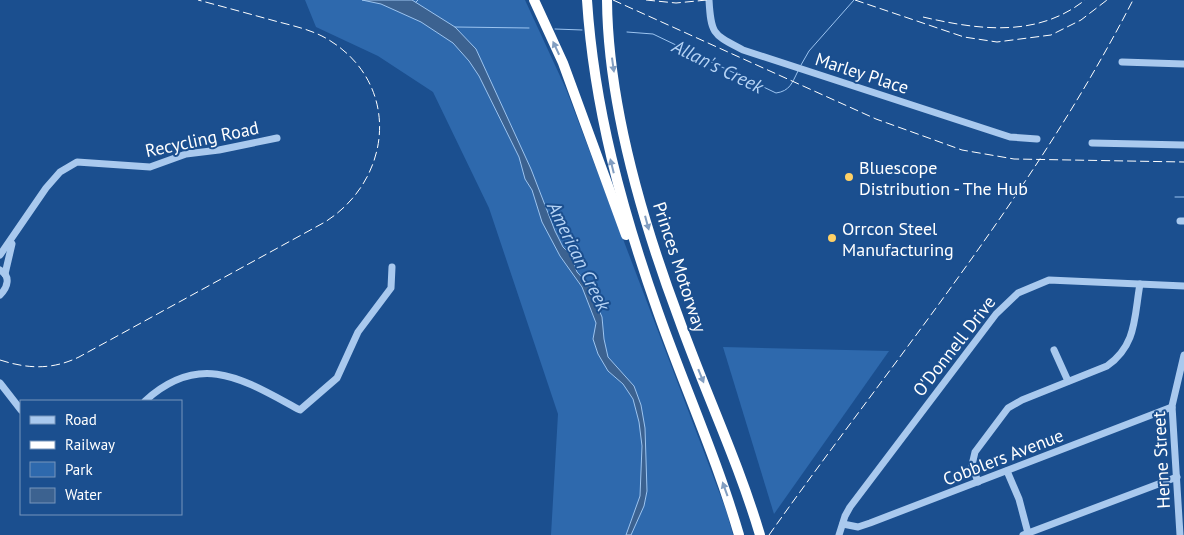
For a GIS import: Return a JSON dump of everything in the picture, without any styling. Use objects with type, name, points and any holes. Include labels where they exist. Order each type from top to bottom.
[{"type":"highway","points":[[534,0],[563,63],[638,268],[658,312]]},
{"type":"highway","name":"Princes Motorway","points":[[587,0],[594,72],[603,127],[613,170],[658,312],[730,502],[739,535]]},
{"type":"highway","name":"Princes Motorway","points":[[606,0],[621,124],[650,235],[679,319],[748,496],[760,535]]},
{"type":"street","name":"Marley Place","points":[[709,0],[710,22],[713,30],[719,37],[743,50],[1010,137],[1037,139]]},
{"type":"street","points":[[1122,62],[1184,64]]},
{"type":"street","name":"Recycling Road","points":[[0,255],[46,188],[60,172],[76,162],[89,161],[150,167],[186,154],[219,150],[277,138]]},
{"type":"street","points":[[1092,143],[1184,145]]},
{"type":"street","points":[[0,294],[6,286],[3,272],[17,232]]},
{"type":"street","points":[[146,400],[173,382],[193,374],[210,372],[252,385],[300,410],[337,378],[355,336],[391,288],[392,267]]},
{"type":"street","name":"O'Donnell Drive","points":[[840,535],[850,507],[996,314],[1011,298],[1025,289],[1049,280],[1184,286]]},
{"type":"street","points":[[978,482],[972,465],[975,452],[1008,408],[1022,400],[1107,366],[1119,358],[1129,345],[1140,284]]},
{"type":"street","points":[[1054,350],[1068,381]]},
{"type":"street","name":"Herne Street","points":[[1180,535],[1172,407],[1184,355]]},
{"type":"street","points":[[0,383],[20,409]]},
{"type":"street","name":"Cobblers Avenue","points":[[843,524],[858,527],[870,523],[1172,407]]},
{"type":"street","points":[[1008,471],[1019,499],[1026,534],[1177,477]]},
{"type":"green space","points":[[305,0],[525,0],[566,89],[726,510],[733,535],[551,535],[558,414],[489,208],[433,92],[378,56],[316,27]]},
{"type":"green space","points":[[723,347],[889,351],[774,514]]},
{"type":"water","points":[[362,0],[412,0],[455,27],[476,49],[531,169],[555,231],[563,247],[571,255],[577,272],[590,286],[595,296],[602,317],[608,357],[634,386],[641,405],[645,428],[647,491],[644,506],[631,535],[626,535],[640,496],[642,446],[639,422],[633,399],[623,384],[608,371],[598,354],[593,339],[596,323],[582,287],[560,256],[542,222],[532,190],[525,179],[519,157],[479,76],[453,43],[421,22],[381,4]]},
{"type":"waterway","name":"Allan's Creek","points":[[801,65],[809,51],[854,0]]},
{"type":"waterway","name":"Allan's Creek","points":[[455,27],[529,28]]},
{"type":"waterway","name":"Allan's Creek","points":[[555,29],[582,30]]},
{"type":"waterway","name":"Allan's Creek","points":[[627,32],[653,34],[776,93],[788,88],[798,71]]},
{"type":"waterway","points":[[1175,197],[1184,197]]},
{"type":"railway","points":[[0,360],[40,367],[59,364],[79,357],[325,222],[348,204],[364,182],[375,157],[379,131],[377,106],[368,81],[352,59],[329,40],[310,31],[198,0]]},
{"type":"railway","points":[[613,0],[876,119],[962,150],[1014,159],[1184,162]]},
{"type":"railway","points":[[646,0],[676,3],[707,0]]},
{"type":"railway","points":[[855,0],[964,37],[997,42],[1051,35],[1081,20],[1107,0]]},
{"type":"railway","points":[[923,17],[944,22],[986,27],[1007,28],[1027,26],[1047,21],[1067,12],[1085,0]]},
{"type":"railway","points":[[769,535],[961,274],[1007,208],[1052,140],[1094,71],[1133,0]]},
{"type":"place","name":"Bluescope Distribution - The Hub","points":[[849,177]]},
{"type":"place","name":"Orrcon Steel Manufacturing","points":[[832,238]]},
{"type":"water label","name":"American Creek","points":[[579,256]]}]
